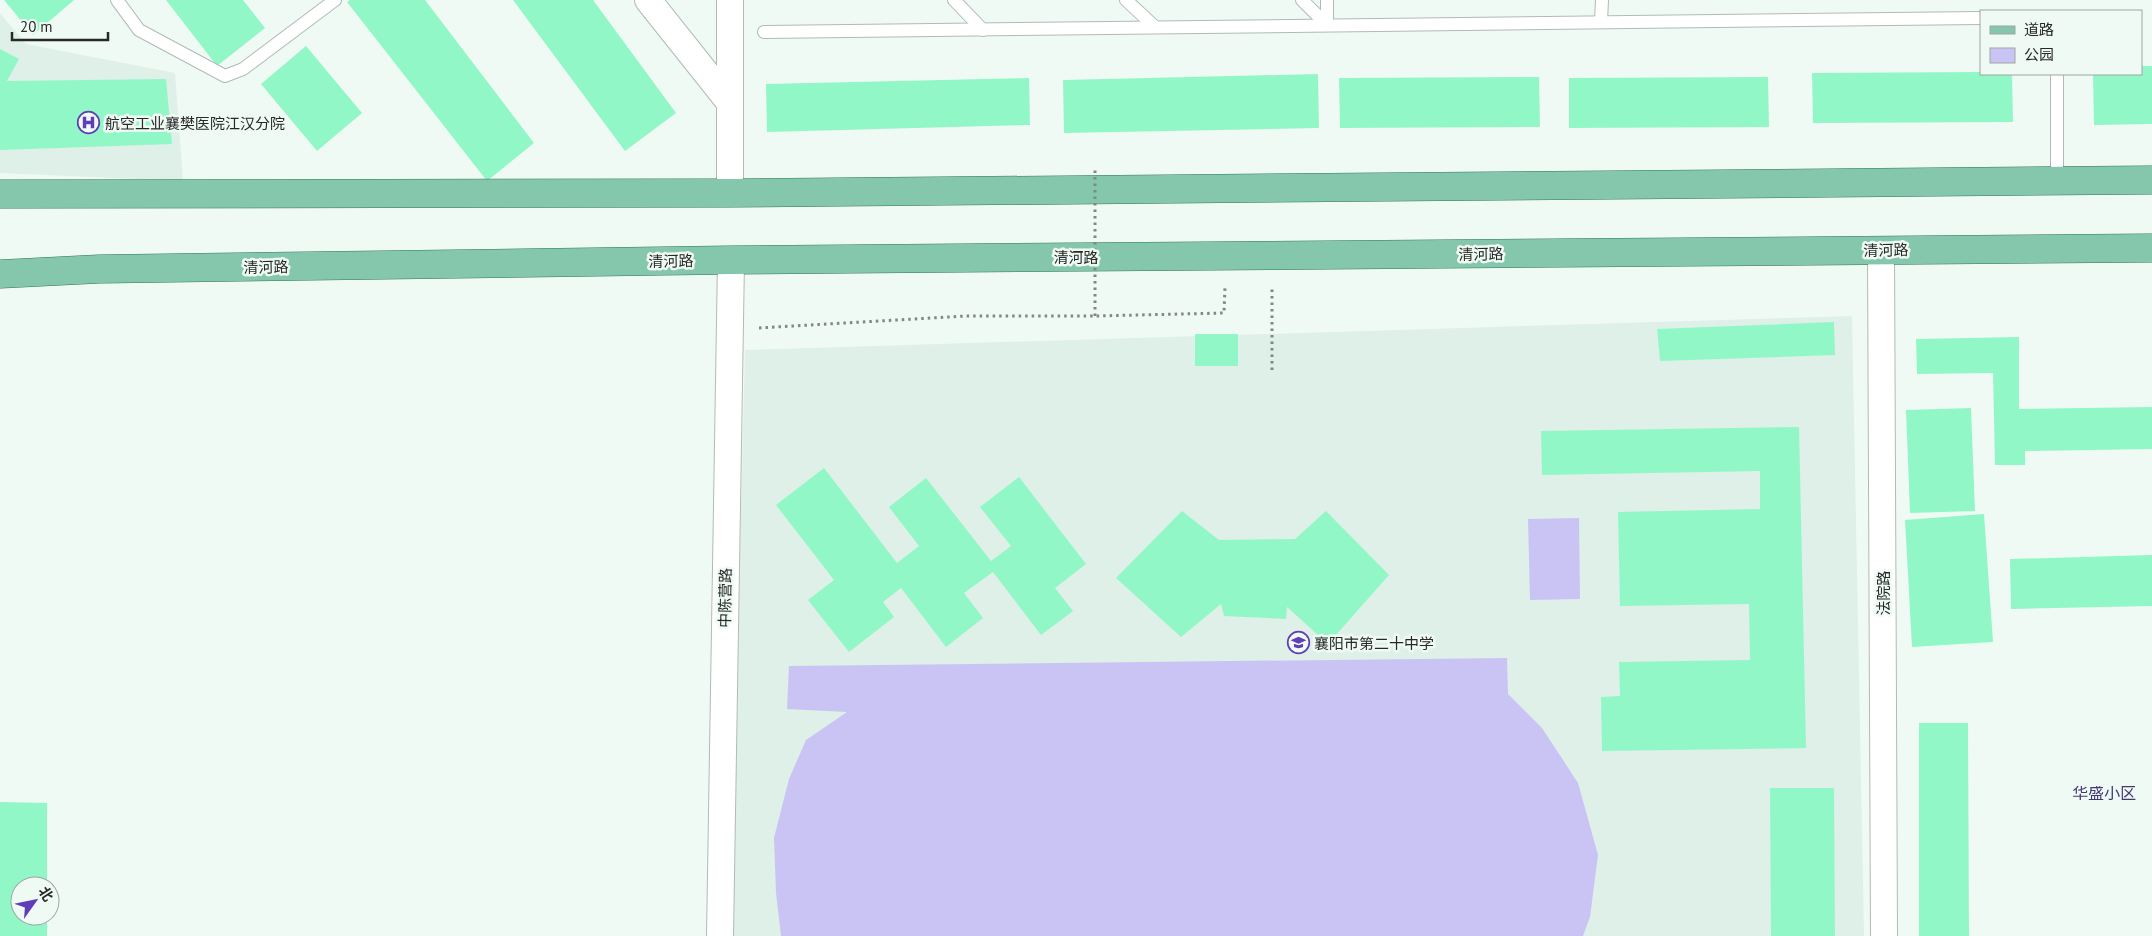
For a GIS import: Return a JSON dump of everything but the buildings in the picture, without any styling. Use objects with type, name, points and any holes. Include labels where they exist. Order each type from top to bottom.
[{"type":"main road","points":[[0,194],[730,193],[2152,180]]},
{"type":"main road","name":"清河路","points":[[0,274],[99,269],[731,260],[2152,248]]},
{"type":"street","points":[[648,0],[730,103]]},
{"type":"street","points":[[730,0],[730,193]]},
{"type":"street","name":"法院路","points":[[1881,250],[1884,936]]},
{"type":"street","name":"中陈营路","points":[[720,936],[731,260]]},
{"type":"lane","points":[[117,0],[139,30],[225,76],[243,69],[335,0]]},
{"type":"lane","points":[[954,0],[983,30]]},
{"type":"lane","points":[[1126,0],[1155,27]]},
{"type":"lane","points":[[1302,0],[1327,25]]},
{"type":"lane","points":[[1327,0],[1327,25]]},
{"type":"lane","points":[[1601,22],[1602,0]]},
{"type":"lane","points":[[764,32],[1980,18]]},
{"type":"lane","points":[[2057,75],[2057,181]]},
{"type":"path","points":[[1095,168],[1095,316]]},
{"type":"path","points":[[1272,256],[1272,370]]},
{"type":"path","points":[[730,330],[965,316],[1095,316],[1224,313]]},
{"type":"shaded area","name":"航空工业襄樊医院江汉分院","points":[[0,13],[26,44],[175,73],[183,181],[0,173]]},
{"type":"shaded area","name":"襄阳市第二十中学","points":[[1852,316],[1864,936],[731,936],[745,350]]},
{"type":"green space","points":[[1579,518],[1580,599],[1530,600],[1528,519]]},
{"type":"green space","points":[[1507,658],[1508,694],[1542,728],[1578,783],[1598,855],[1590,917],[1583,936],[781,936],[776,893],[774,838],[789,779],[806,740],[847,712],[787,709],[789,666]]},
{"type":"place","name":"航空工业襄樊医院江汉分院","points":[[89,123]]},
{"type":"place","name":"襄阳市第二十中学","points":[[1298,643]]},
{"type":"district","name":"华盛小区","points":[[2104,793]]}]
